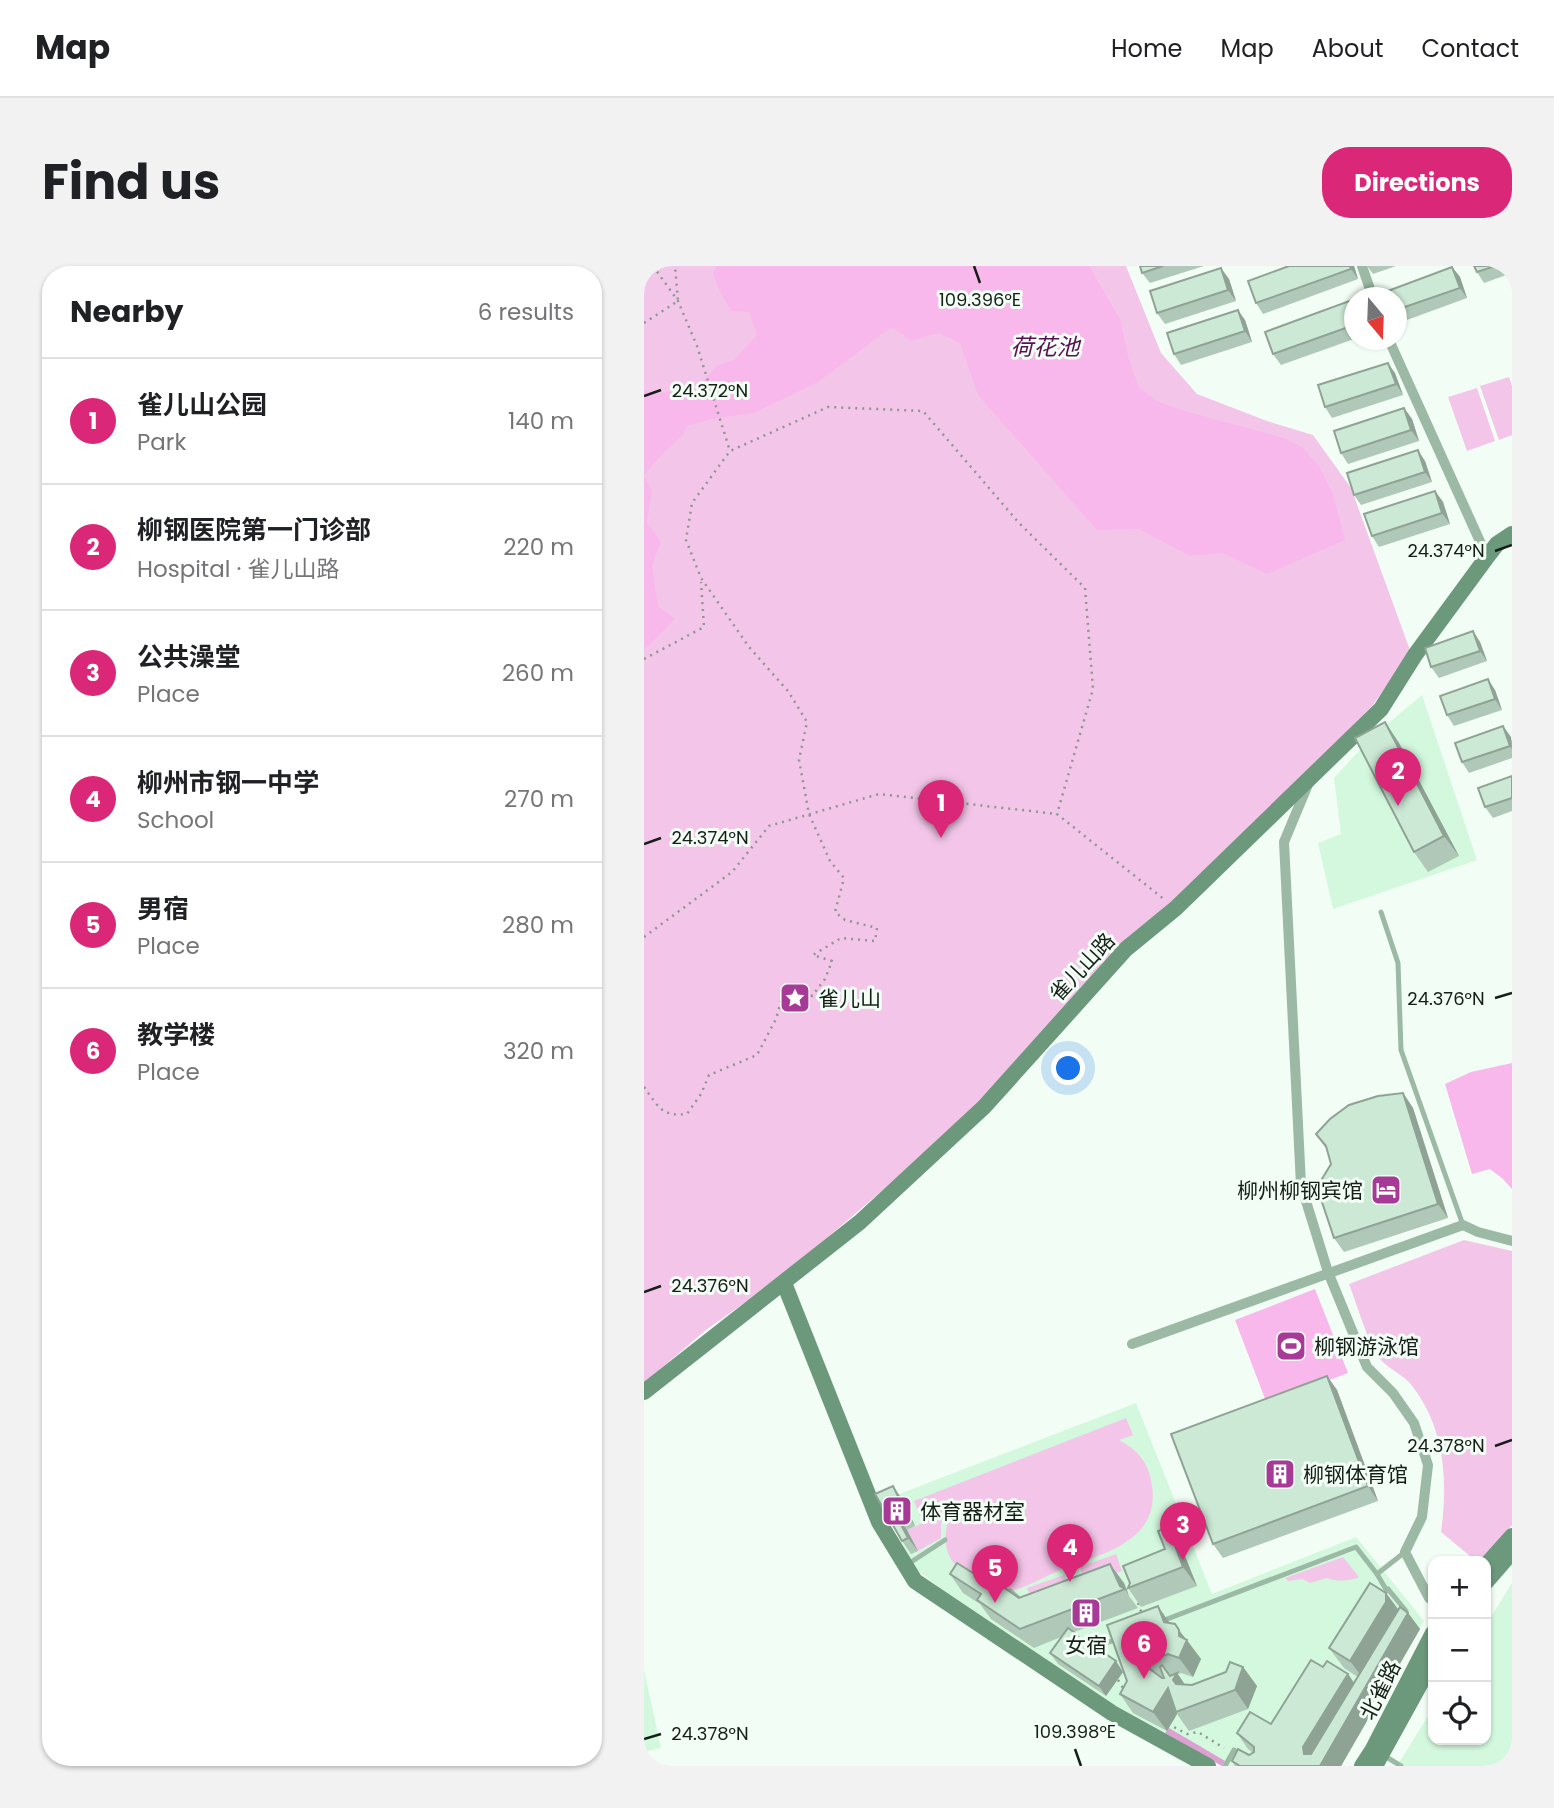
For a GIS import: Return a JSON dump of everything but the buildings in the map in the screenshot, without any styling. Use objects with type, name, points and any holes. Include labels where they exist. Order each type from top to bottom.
[{"type":"street","points":[[1362,266],[1369,287]]},
{"type":"street","points":[[1394,350],[1487,557]]},
{"type":"street","name":"雀儿山路","points":[[644,1392],[860,1222],[984,1107],[1126,949],[1176,908],[1381,709],[1415,655],[1487,557],[1497,544],[1512,534]]},
{"type":"street","points":[[1312,776],[1284,842],[1301,1185],[1328,1272],[1367,1367],[1393,1393],[1415,1423],[1428,1465],[1422,1517],[1405,1552],[1428,1596]]},
{"type":"street","points":[[1132,1344],[1464,1225],[1478,1232],[1512,1241]]},
{"type":"street","points":[[784,1283],[878,1522],[915,1581],[1112,1713],[1208,1766]]},
{"type":"street","points":[[1491,1559],[1512,1536]]},
{"type":"street","points":[[1491,1576],[1512,1552]]},
{"type":"street","name":"北雀路","points":[[1377,1756],[1428,1644]]},
{"type":"street","name":"北雀路","points":[[1362,1766],[1377,1756],[1428,1669]]},
{"type":"lane","points":[[1381,912],[1398,963],[1401,1050],[1464,1225]]},
{"type":"lane","points":[[906,1566],[945,1540]]},
{"type":"lane","points":[[1160,1622],[1356,1547],[1406,1611],[1406,1623]]},
{"type":"lane","points":[[1377,1574],[1405,1552]]},
{"type":"lane","points":[[1380,1601],[1388,1589]]},
{"type":"lane","points":[[1010,1591],[1024,1604]]},
{"type":"lane","points":[[1090,1649],[1125,1636]]},
{"type":"lane","points":[[1225,1766],[1234,1750],[1243,1755]]},
{"type":"lane","points":[[1377,1756],[1401,1766]]},
{"type":"path","points":[[653,266],[678,301],[697,346],[730,451]]},
{"type":"path","points":[[675,266],[678,301]]},
{"type":"path","points":[[644,323],[678,301]]},
{"type":"path","points":[[644,1087],[660,1109],[671,1116],[687,1114],[701,1094],[709,1075],[757,1055],[776,1019],[782,998],[795,998],[802,982],[812,996],[825,979],[832,961],[813,955],[841,938],[875,941],[877,928],[845,920],[835,912],[844,878],[830,860],[809,814],[799,760],[807,722],[788,691],[749,647],[701,578],[686,540],[692,503],[730,451],[828,407],[923,411],[1019,523],[1085,587],[1093,689],[1057,814]]},
{"type":"path","points":[[644,659],[704,627],[701,578]]},
{"type":"path","points":[[644,937],[732,872],[769,826],[879,794],[1057,814],[1176,908]]},
{"type":"path","points":[[1138,1603],[1143,1615]]},
{"type":"path","points":[[1118,1680],[1124,1689]]},
{"type":"path","points":[[1166,1723],[1187,1734],[1198,1732],[1220,1746],[1234,1750]]},
{"type":"shaded area","points":[[644,266],[1126,266],[1161,353],[1197,394],[1267,421],[1313,435],[1351,488],[1411,653],[1372,706],[982,1105],[786,1273],[706,1330],[644,1383]]},
{"type":"shaded area","points":[[1509,377],[1512,386],[1512,435],[1499,440],[1480,386]]},
{"type":"shaded area","points":[[1477,388],[1495,441],[1467,451],[1448,397]]},
{"type":"shaded area","points":[[1422,695],[1477,860],[1333,909],[1318,843],[1341,834],[1334,778],[1371,738]]},
{"type":"shaded area","points":[[1464,1240],[1512,1251],[1512,1525],[1484,1556],[1470,1556],[1441,1532],[1444,1475],[1432,1420],[1409,1382],[1377,1355],[1349,1284]]},
{"type":"shaded area","points":[[1136,1403],[1212,1594],[1356,1537],[1424,1621],[1341,1766],[1221,1766],[1094,1695],[956,1601],[916,1569],[908,1556],[881,1501]]},
{"type":"shaded area","points":[[1126,1418],[1133,1435],[1119,1440],[1136,1451],[1144,1461],[1151,1480],[1153,1501],[1140,1531],[1112,1550],[1023,1587],[1002,1591],[975,1581],[951,1559],[947,1551],[946,1531],[952,1509],[922,1521],[914,1501]]},
{"type":"shaded area","points":[[945,1513],[941,1524],[941,1538],[918,1551],[907,1530]]},
{"type":"shaded area","points":[[1116,1554],[1122,1571],[1086,1584],[1080,1567]]},
{"type":"shaded area","points":[[1343,1557],[1359,1577],[1343,1580],[1327,1578],[1310,1583],[1302,1579],[1288,1581],[1285,1578]]},
{"type":"shaded area","points":[[1064,1575],[1070,1592],[1034,1605],[1027,1588]]},
{"type":"shaded area","points":[[1512,1583],[1512,1766],[1397,1766],[1428,1716],[1428,1745],[1491,1745],[1491,1617]]},
{"type":"shaded area","points":[[644,1670],[661,1748],[644,1752]]},
{"type":"shaded area","points":[[1169,1728],[1225,1761],[1222,1766],[1165,1733]]},
{"type":"water","name":"荷花池","points":[[717,266],[1089,266],[1120,319],[1129,360],[1139,387],[1157,401],[1181,410],[1284,438],[1302,447],[1320,468],[1333,494],[1345,540],[1267,574],[1223,553],[1190,556],[1139,529],[1097,530],[978,395],[960,343],[939,333],[911,341],[892,327],[818,382],[754,413],[711,419],[687,426],[683,435],[644,475],[644,390],[661,393],[694,389],[717,366],[734,360],[757,335],[749,312],[731,311],[713,273]]},
{"type":"water","points":[[644,475],[652,491],[647,522],[661,542],[652,565],[658,606],[675,619],[644,650]]},
{"type":"water","points":[[1512,1063],[1512,1189],[1490,1169],[1472,1174],[1445,1084],[1471,1072]]},
{"type":"water","name":"柳钢游泳馆","points":[[1315,1289],[1348,1373],[1267,1404],[1235,1320]]},
{"type":"place","name":"柳钢医院第一门诊部","points":[[1398,806]]},
{"type":"place","name":"雀儿山公园","points":[[941,838]]},
{"type":"place","name":"雀儿山","points":[[795,998]]},
{"type":"place","name":"柳州柳钢宾馆","points":[[1386,1190]]},
{"type":"place","name":"柳钢游泳馆","points":[[1291,1346]]},
{"type":"place","name":"柳钢体育馆","points":[[1280,1474]]},
{"type":"place","name":"体育器材室","points":[[897,1511]]},
{"type":"place","name":"公共澡堂","points":[[1183,1560]]},
{"type":"place","name":"柳州市钢一中学","points":[[1070,1582]]},
{"type":"place","name":"男宿","points":[[995,1603]]},
{"type":"place","name":"女宿","points":[[1086,1613]]},
{"type":"place","name":"教学楼","points":[[1144,1679]]}]
